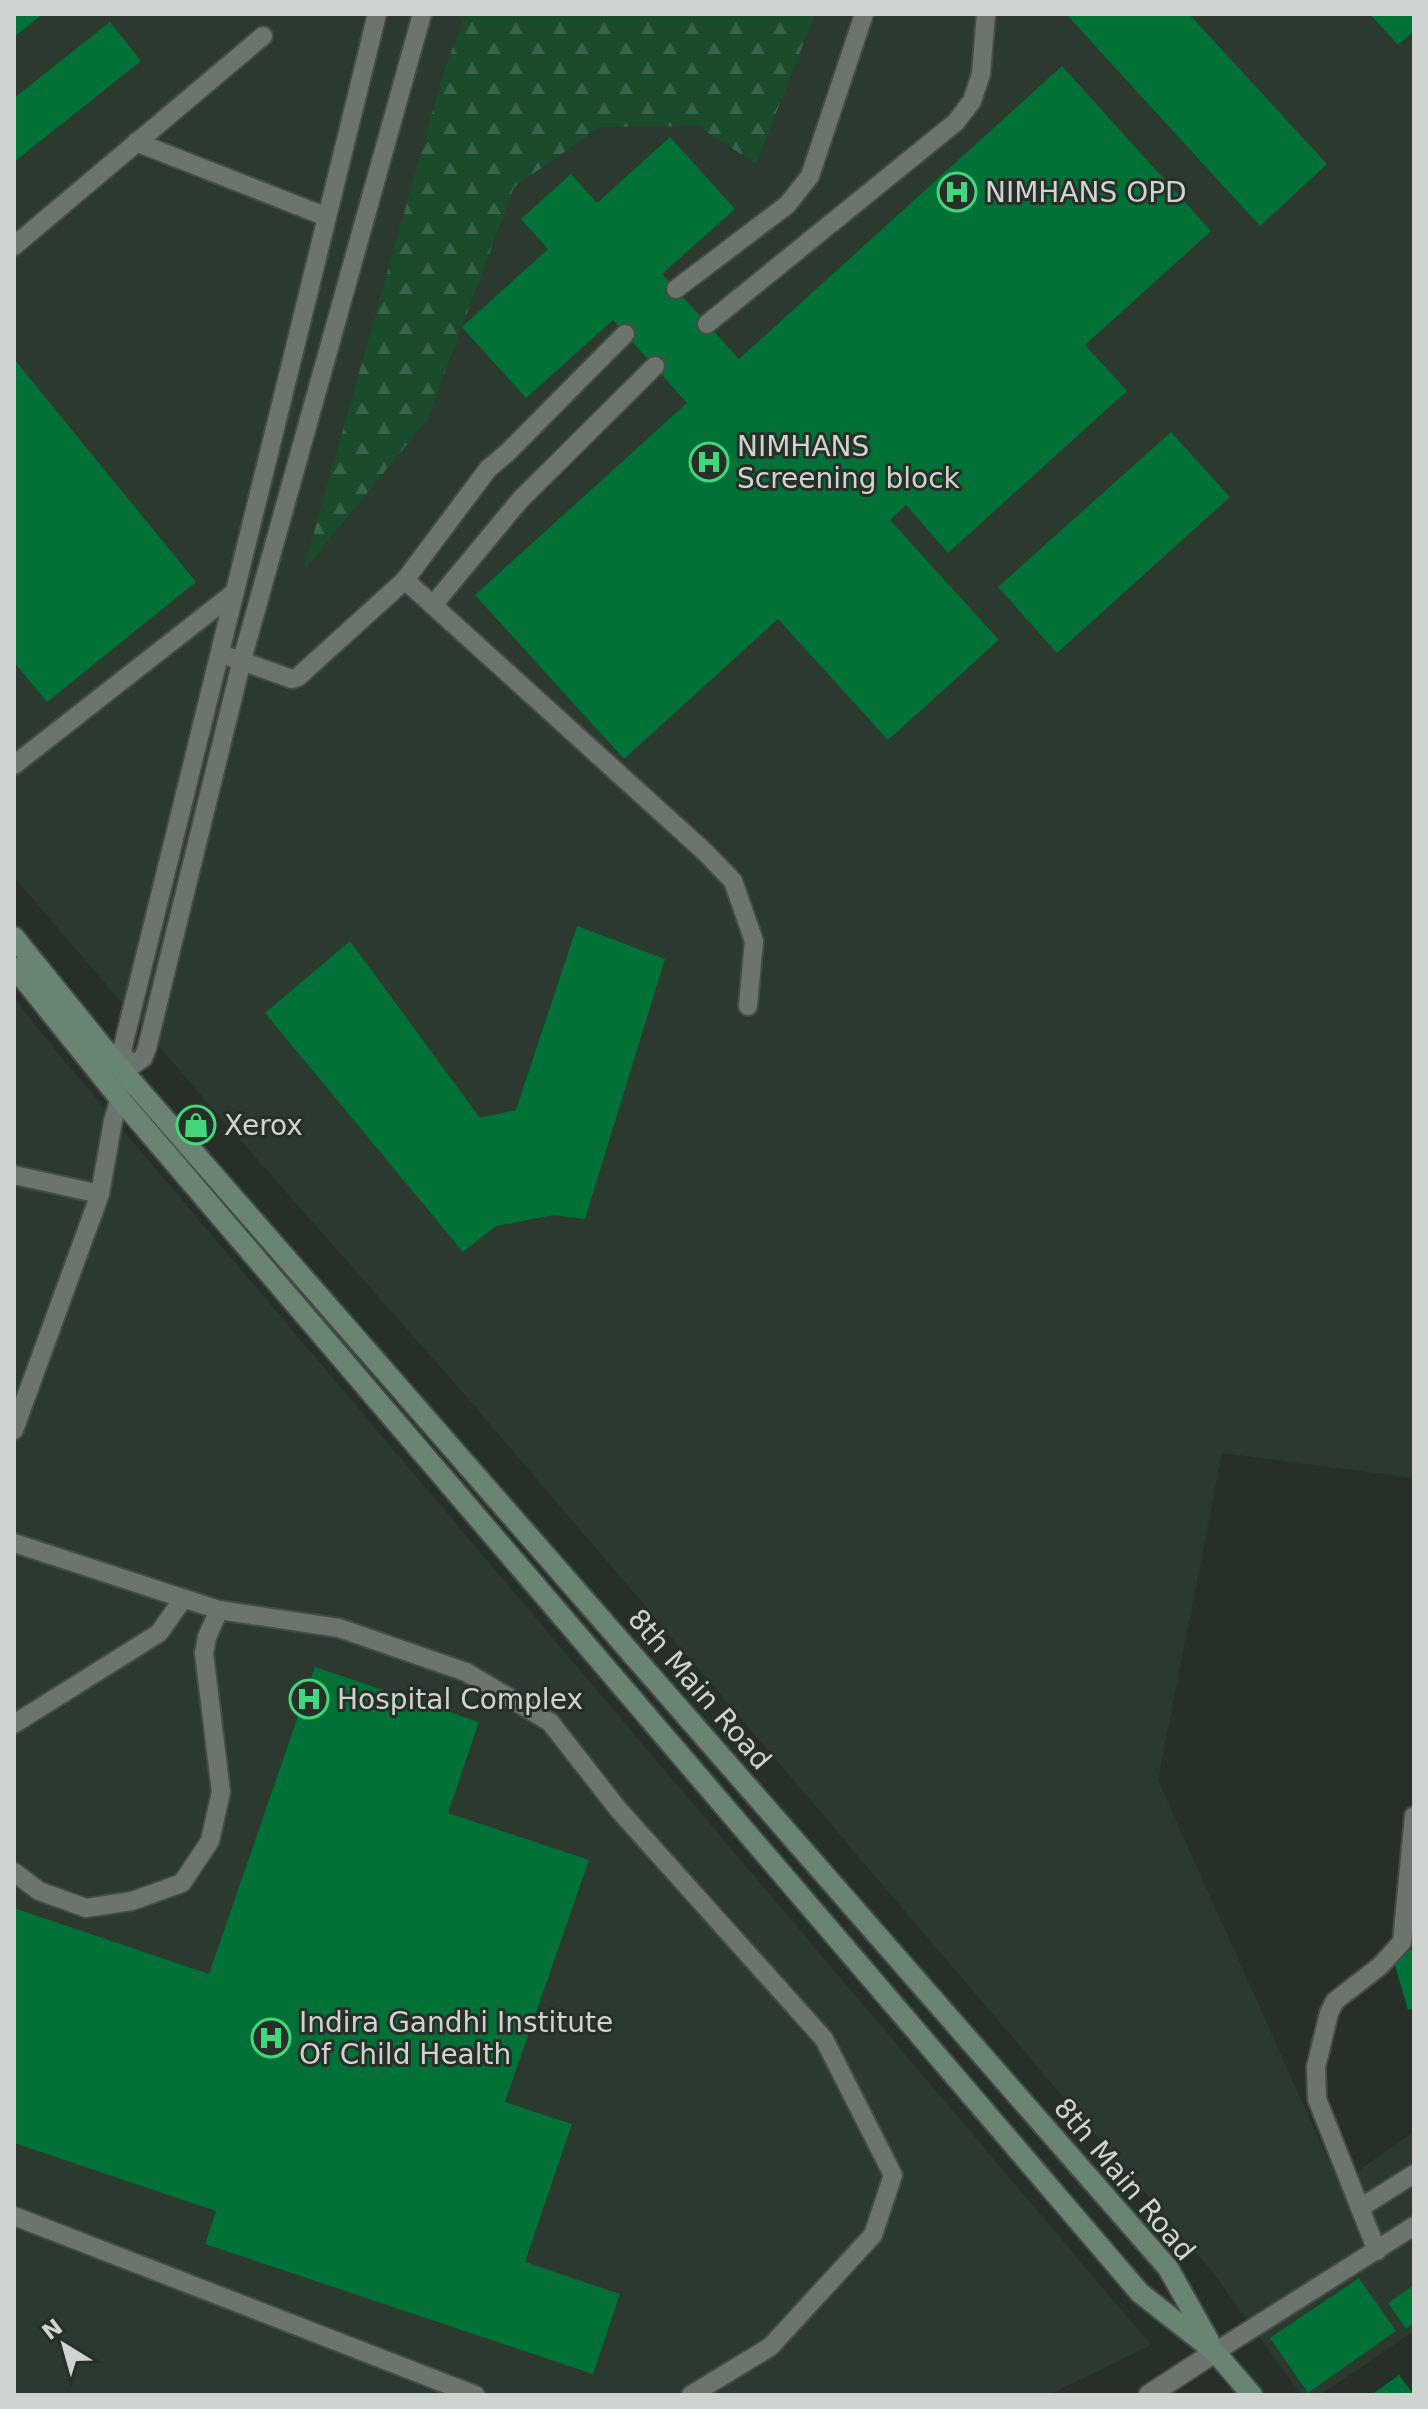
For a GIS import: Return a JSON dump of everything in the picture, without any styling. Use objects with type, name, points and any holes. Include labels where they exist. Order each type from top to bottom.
[{"type":"street","name":"8th Main Road","points":[[14,937],[1168,2268],[1215,2352]]},
{"type":"street","name":"8th Main Road","points":[[14,967],[120,1099],[1140,2293],[1215,2352],[1252,2395]]},
{"type":"street","points":[[1149,2395],[1215,2352]]},
{"type":"lane","points":[[14,1430],[100,1194],[113,1121],[128,1071],[122,1051],[125,1038],[377,14]]},
{"type":"lane","points":[[128,1071],[143,1058],[147,1048],[242,660],[422,14]]},
{"type":"lane","points":[[676,289],[787,205],[810,176],[864,14]]},
{"type":"lane","points":[[707,324],[956,122],[972,101],[981,74],[986,14]]},
{"type":"lane","points":[[14,246],[263,36]]},
{"type":"lane","points":[[136,142],[327,217]]},
{"type":"lane","points":[[220,655],[292,679],[298,677],[405,580],[488,469],[625,334]]},
{"type":"lane","points":[[433,605],[520,500],[655,366]]},
{"type":"lane","points":[[405,580],[705,852],[733,881],[754,941],[748,1006]]},
{"type":"lane","points":[[14,765],[235,592]]},
{"type":"lane","points":[[14,1175],[100,1194]]},
{"type":"lane","points":[[14,1543],[219,1610],[339,1628],[466,1672],[550,1722],[618,1809],[824,2039],[893,2175],[873,2235],[770,2347],[691,2395]]},
{"type":"lane","points":[[14,1724],[159,1633],[183,1599]]},
{"type":"lane","points":[[14,1872],[39,1891],[86,1908],[132,1901],[182,1883],[210,1841],[221,1792],[204,1653],[207,1637],[219,1610]]},
{"type":"lane","points":[[1377,2251],[1317,2099],[1316,2067],[1329,2013],[1335,2001],[1380,1966],[1402,1942],[1414,1816]]},
{"type":"lane","points":[[1360,2208],[1414,2174]]},
{"type":"lane","points":[[14,2216],[475,2395]]},
{"type":"lane","points":[[1215,2352],[1414,2226]]},
{"type":"shaded area","points":[[14,14],[1414,14],[1414,1478],[1222,1453],[1158,1780],[1339,2184],[1414,2132],[1414,2331],[1320,2395],[1301,2395],[1214,2274],[472,1403],[14,877]]},
{"type":"shaded area","name":"Hospital Complex","points":[[14,998],[1151,2345],[1049,2395],[14,2395]]},
{"type":"green space","points":[[466,14],[815,14],[756,164],[698,126],[600,127],[514,187],[427,420],[303,571],[445,68]]},
{"type":"building","points":[[14,14],[43,14],[14,37]]},
{"type":"building","points":[[1066,14],[1189,14],[1327,164],[1260,226]]},
{"type":"building","points":[[1370,14],[1414,14],[1414,31],[1398,45]]},
{"type":"building","points":[[110,22],[141,61],[14,162],[14,98]]},
{"type":"building","points":[[1062,66],[1211,231],[1085,345],[1127,391],[948,553],[906,505],[890,520],[999,640],[888,740],[778,619],[624,759],[475,595],[687,403],[613,320],[526,398],[462,327],[548,249],[521,219],[571,174],[597,203],[670,137],[735,209],[662,274],[739,359]]},
{"type":"building","points":[[14,359],[196,582],[47,702],[14,662]]},
{"type":"building","points":[[1171,432],[1230,497],[1057,653],[998,587]]},
{"type":"building","points":[[577,926],[665,959],[585,1219],[553,1215],[496,1226],[463,1252],[265,1013],[350,941],[480,1118],[516,1110]]},
{"type":"building","name":"Indira Gandhi Institute Of Child Health","points":[[315,1667],[479,1722],[448,1813],[589,1860],[505,2102],[572,2124],[525,2262],[620,2294],[593,2374],[205,2244],[216,2211],[14,2143],[14,1908],[209,1974]]},
{"type":"building","points":[[1414,1949],[1414,2008],[1408,2010],[1392,1955]]},
{"type":"building","points":[[1359,2278],[1396,2331],[1308,2393],[1270,2338]]},
{"type":"building","points":[[1414,2285],[1414,2323],[1406,2329],[1388,2303]]},
{"type":"building","points":[[1399,2375],[1414,2395],[1371,2395]]},
{"type":"place","name":"NIMHANS OPD","points":[[957,192]]},
{"type":"place","name":"NIMHANS Screening block","points":[[709,462]]},
{"type":"place","name":"Xerox","points":[[196,1125]]},
{"type":"place","name":"Hospital Complex","points":[[309,1699]]},
{"type":"place","name":"Indira Gandhi Institute Of Child Health","points":[[271,2038]]}]
